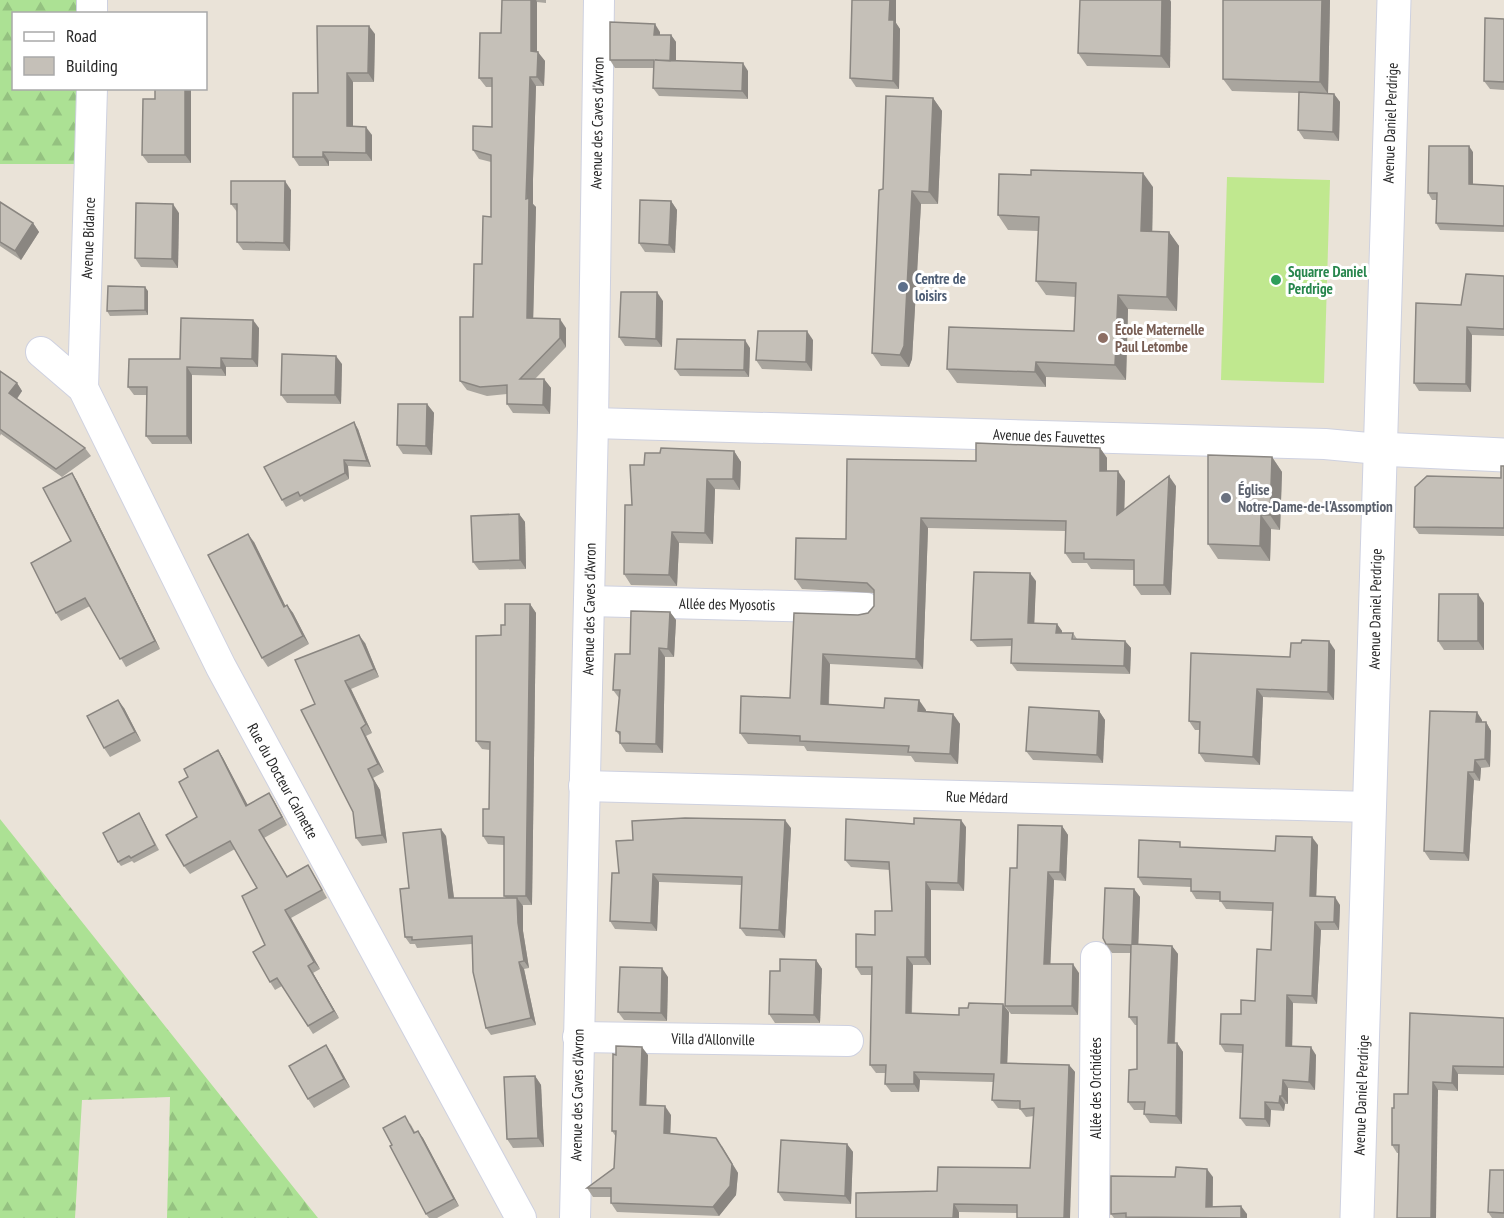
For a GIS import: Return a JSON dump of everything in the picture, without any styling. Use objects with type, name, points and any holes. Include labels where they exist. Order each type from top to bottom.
[{"type":"street","name":"Avenue des Caves d'Avron","points":[[575,1218],[593,423],[599,0]]},
{"type":"street","name":"Avenue Daniel Perdrige","points":[[1358,1218],[1394,0]]},
{"type":"street","name":"Avenue Bidance","points":[[83,388],[92,90]]},
{"type":"street","name":"Rue du Docteur Calmette","points":[[41,352],[83,388],[221,667],[521,1218]]},
{"type":"street","name":"Avenue des Fauvettes","points":[[593,423],[1325,444],[1504,455]]},
{"type":"street","name":"Allée des Myosotis","points":[[589,601],[866,608]]},
{"type":"street","name":"Rue Médard","points":[[584,786],[1370,807]]},
{"type":"street","name":"Allée des Orchidées","points":[[1094,1218],[1096,957]]},
{"type":"street","name":"Villa d'Allonville","points":[[578,1037],[848,1041]]},
{"type":"green space","points":[[0,0],[78,0],[78,12],[12,12],[12,90],[78,90],[78,164],[0,164]]},
{"type":"green space","name":"Squarre Daniel Perdrige","points":[[1227,177],[1330,180],[1324,383],[1221,380]]},
{"type":"green space","points":[[0,819],[318,1218],[167,1218],[170,1097],[82,1100],[75,1218],[0,1218]]},
{"type":"building","points":[[502,0],[531,0],[531,51],[538,52],[537,77],[530,77],[526,199],[529,198],[527,318],[560,319],[560,338],[520,379],[544,379],[543,405],[507,404],[507,385],[480,387],[460,381],[460,317],[473,317],[474,264],[482,264],[483,216],[491,217],[491,155],[473,150],[473,126],[492,127],[492,78],[479,78],[480,33],[501,33]]},
{"type":"building","points":[[852,0],[890,0],[889,20],[894,20],[893,81],[850,78]]},
{"type":"building","points":[[1080,0],[1162,0],[1161,56],[1078,53]]},
{"type":"building","points":[[1223,0],[1322,0],[1320,82],[1223,79]]},
{"type":"building","points":[[1485,18],[1504,19],[1504,82],[1484,81]]},
{"type":"building","points":[[610,22],[655,24],[654,35],[671,35],[670,61],[743,63],[742,91],[653,88],[654,60],[610,60]]},
{"type":"building","points":[[317,26],[369,26],[368,73],[347,73],[347,126],[366,127],[366,153],[323,152],[323,157],[293,157],[293,93],[318,93]]},
{"type":"building","points":[[155,90],[185,90],[185,155],[142,155],[143,99],[155,99]]},
{"type":"building","points":[[1299,92],[1334,94],[1333,132],[1298,130]]},
{"type":"building","points":[[886,96],[933,98],[929,192],[912,191],[904,346],[900,355],[872,353],[879,190],[883,189]]},
{"type":"building","points":[[1429,146],[1469,146],[1469,184],[1504,186],[1504,226],[1436,223],[1437,193],[1428,193]]},
{"type":"building","points":[[1031,170],[1143,173],[1141,231],[1169,232],[1167,297],[1118,295],[1115,365],[1036,362],[1035,372],[947,369],[949,327],[1074,331],[1076,283],[1036,281],[1039,217],[998,215],[999,174],[1031,175]]},
{"type":"building","points":[[231,181],[285,181],[284,243],[237,242],[237,204],[231,204]]},
{"type":"building","points":[[640,200],[671,201],[669,245],[639,243]]},
{"type":"building","points":[[0,202],[33,223],[15,251],[0,242]]},
{"type":"building","points":[[136,203],[173,204],[172,259],[135,258]]},
{"type":"building","points":[[1466,274],[1504,276],[1504,329],[1467,327],[1466,384],[1414,383],[1416,303],[1461,305]]},
{"type":"building","points":[[108,286],[145,287],[145,310],[107,311]]},
{"type":"building","points":[[621,292],[657,292],[656,339],[619,337]]},
{"type":"building","points":[[181,318],[253,320],[252,359],[221,358],[221,368],[187,367],[187,436],[146,436],[147,387],[128,387],[129,359],[180,359]]},
{"type":"building","points":[[758,331],[807,331],[806,362],[756,360]]},
{"type":"building","points":[[677,339],[745,340],[744,370],[675,369]]},
{"type":"building","points":[[282,354],[336,356],[335,395],[281,395]]},
{"type":"building","points":[[0,371],[17,383],[9,393],[85,448],[56,469],[0,429]]},
{"type":"building","points":[[398,404],[427,404],[426,446],[397,445]]},
{"type":"building","points":[[354,422],[367,461],[344,460],[345,473],[300,496],[298,492],[282,500],[264,467]]},
{"type":"building","points":[[976,443],[1100,448],[1100,471],[1118,471],[1117,515],[1169,476],[1164,585],[1134,585],[1134,560],[1084,559],[1084,553],[1065,553],[1066,521],[921,518],[916,659],[823,654],[821,704],[884,708],[885,698],[919,700],[918,711],[953,714],[950,754],[908,752],[909,746],[800,741],[800,736],[740,733],[741,696],[790,698],[794,613],[858,615],[868,613],[874,606],[874,590],[867,583],[795,579],[796,538],[846,539],[847,459],[976,461]]},
{"type":"building","points":[[661,448],[734,451],[733,479],[707,479],[705,533],[672,532],[669,575],[624,574],[625,505],[632,505],[630,465],[644,465],[645,453],[660,453]]},
{"type":"building","points":[[1208,455],[1272,457],[1270,515],[1261,515],[1260,546],[1208,544]]},
{"type":"building","points":[[1501,466],[1504,466],[1504,528],[1414,527],[1415,487],[1427,476],[1501,478]]},
{"type":"building","points":[[72,473],[155,641],[120,659],[85,598],[56,613],[31,563],[71,541],[43,488]]},
{"type":"building","points":[[519,514],[520,560],[473,562],[471,516]]},
{"type":"building","points":[[248,534],[284,607],[287,605],[303,636],[262,658],[208,555]]},
{"type":"building","points":[[974,572],[1030,573],[1028,623],[1057,624],[1056,633],[1073,633],[1072,639],[1125,641],[1124,666],[1011,663],[1012,639],[971,640]]},
{"type":"building","points":[[1439,594],[1478,594],[1478,641],[1438,641]]},
{"type":"building","points":[[505,604],[530,604],[526,896],[504,896],[504,837],[483,836],[483,809],[489,809],[490,742],[476,741],[476,636],[501,635],[501,625],[505,625]]},
{"type":"building","points":[[631,611],[670,612],[668,649],[659,648],[656,744],[620,743],[620,732],[616,731],[620,690],[613,690],[615,654],[630,654]]},
{"type":"building","points":[[359,635],[374,669],[345,681],[366,724],[361,728],[378,764],[368,769],[374,782],[382,835],[356,838],[353,812],[301,710],[315,704],[295,660]]},
{"type":"building","points":[[1302,640],[1329,641],[1328,692],[1257,689],[1253,757],[1199,753],[1200,722],[1189,721],[1191,653],[1290,657],[1291,643],[1301,643]]},
{"type":"building","points":[[118,700],[135,732],[104,748],[87,716]]},
{"type":"building","points":[[1029,707],[1099,711],[1097,755],[1026,751]]},
{"type":"building","points":[[1430,711],[1477,712],[1476,722],[1486,722],[1485,759],[1475,760],[1474,772],[1468,772],[1464,853],[1424,851]]},
{"type":"building","points":[[218,750],[246,806],[269,793],[282,817],[259,830],[287,877],[308,865],[322,890],[285,910],[314,962],[308,966],[334,1011],[308,1026],[277,978],[270,982],[253,952],[265,945],[242,896],[257,888],[230,841],[184,866],[166,835],[197,817],[179,782],[188,777],[184,769]]},
{"type":"building","points":[[139,813],[155,845],[118,862],[103,833]]},
{"type":"building","points":[[685,818],[785,820],[779,930],[740,928],[742,877],[653,874],[651,923],[610,921],[612,873],[619,873],[616,841],[633,840],[632,821]]},
{"type":"building","points":[[914,818],[961,820],[958,883],[926,882],[925,957],[907,957],[906,1013],[959,1015],[959,1008],[968,1008],[969,1003],[1003,1004],[1001,1063],[1069,1065],[1064,1218],[1017,1218],[1017,1205],[954,1204],[953,1218],[856,1218],[856,1193],[937,1191],[938,1167],[1030,1168],[1034,1108],[1020,1109],[1020,1101],[992,1100],[994,1074],[914,1072],[914,1084],[885,1084],[886,1065],[870,1065],[872,967],[856,967],[856,934],[875,935],[875,911],[892,911],[889,862],[845,860],[846,819],[914,824]]},
{"type":"building","points":[[1018,825],[1062,826],[1060,872],[1048,872],[1044,964],[1073,964],[1072,1006],[1005,1006],[1010,868],[1017,868]]},
{"type":"building","points":[[441,829],[449,898],[517,898],[524,961],[519,962],[531,1018],[486,1028],[473,972],[472,936],[412,940],[412,937],[405,937],[400,889],[409,888],[403,833]]},
{"type":"building","points":[[1276,836],[1312,837],[1310,896],[1335,897],[1334,922],[1315,922],[1312,996],[1287,995],[1286,1046],[1311,1047],[1309,1082],[1283,1080],[1279,1103],[1265,1102],[1265,1119],[1240,1118],[1243,1045],[1220,1044],[1221,1014],[1241,1014],[1241,1000],[1255,1001],[1257,949],[1271,950],[1273,903],[1220,901],[1220,892],[1191,891],[1191,879],[1138,877],[1139,840],[1180,842],[1180,847],[1275,851]]},
{"type":"building","points":[[1105,888],[1134,889],[1132,944],[1172,946],[1168,1043],[1177,1043],[1176,1116],[1144,1114],[1145,1102],[1128,1102],[1129,1070],[1137,1069],[1137,1017],[1129,1017],[1131,945],[1106,944],[1103,938]]},
{"type":"building","points":[[780,959],[816,960],[814,1015],[769,1014],[770,971],[780,971]]},
{"type":"building","points":[[620,967],[662,968],[661,1013],[618,1012]]},
{"type":"building","points":[[1410,1013],[1504,1018],[1504,1067],[1453,1066],[1452,1083],[1433,1082],[1431,1218],[1397,1218],[1399,1145],[1392,1145],[1392,1108],[1394,1108],[1394,1094],[1408,1094]]},
{"type":"building","points":[[326,1045],[344,1079],[308,1099],[289,1066]]},
{"type":"building","points":[[616,1046],[642,1047],[640,1105],[665,1106],[664,1133],[716,1138],[732,1164],[730,1186],[713,1207],[611,1203],[611,1188],[587,1188],[614,1168],[616,1131],[612,1131],[613,1054],[616,1055]]},
{"type":"building","points":[[535,1076],[538,1138],[507,1139],[504,1077]]},
{"type":"building","points":[[405,1116],[414,1133],[418,1131],[454,1199],[426,1214],[383,1128]]},
{"type":"building","points":[[781,1140],[847,1144],[845,1196],[778,1192]]},
{"type":"building","points":[[1176,1167],[1207,1169],[1206,1207],[1241,1206],[1241,1218],[1126,1217],[1126,1213],[1111,1214],[1111,1176],[1175,1177]]},
{"type":"building","points":[[1490,1170],[1504,1170],[1504,1213],[1488,1212]]},
{"type":"place","name":"Squarre Daniel Perdrige","points":[[1276,280]]},
{"type":"place","name":"Centre de loisirs","points":[[903,287]]},
{"type":"place","name":"École Maternelle Paul Letombe","points":[[1103,338]]},
{"type":"place","name":"Église Notre-Dame-de-l'Assomption","points":[[1226,498]]}]
